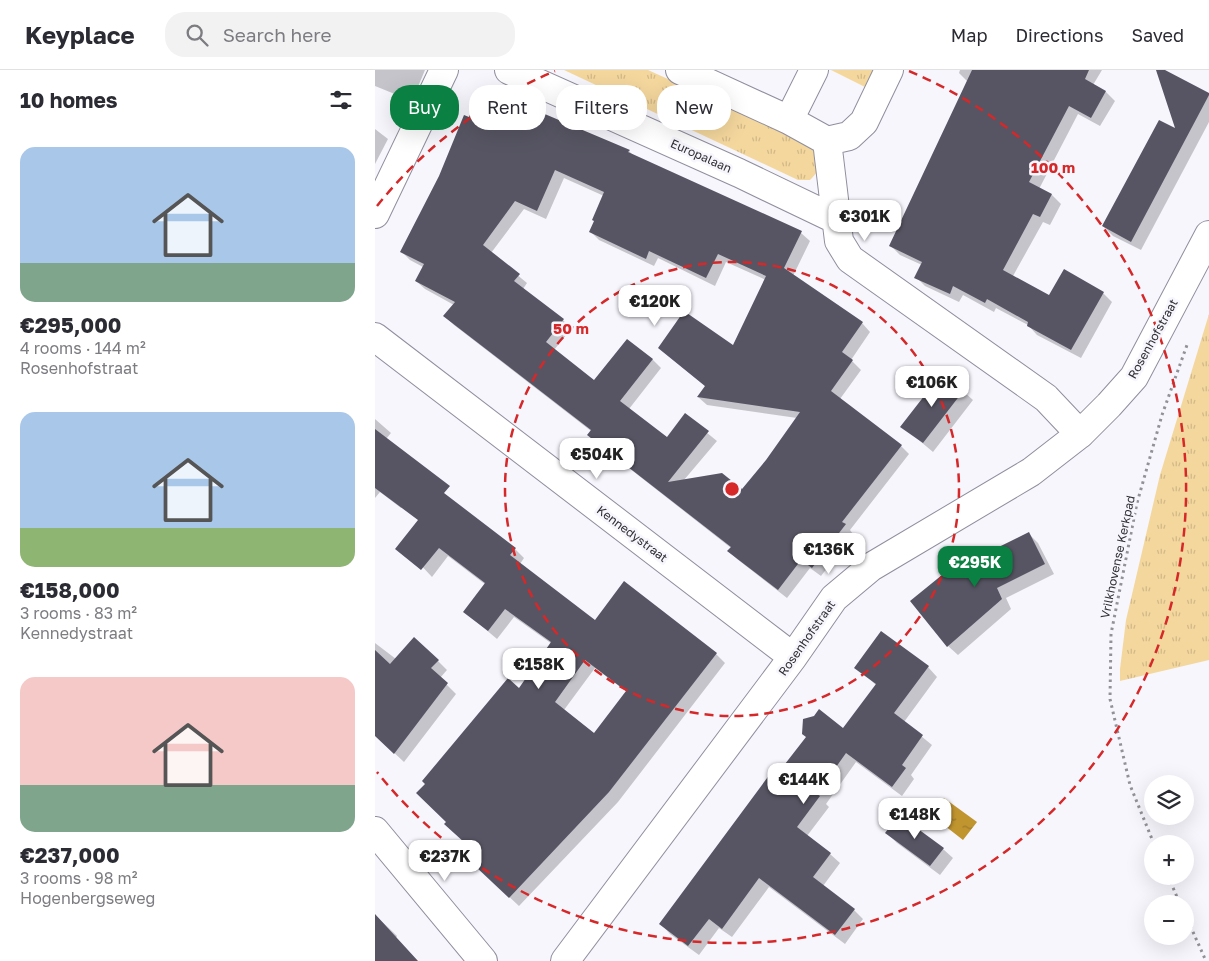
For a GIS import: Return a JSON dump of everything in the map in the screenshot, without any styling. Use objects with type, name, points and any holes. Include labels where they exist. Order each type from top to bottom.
[{"type":"street","points":[[375,214],[444,70]]},
{"type":"street","name":"Europalaan","points":[[509,70],[730,169],[837,220]]},
{"type":"street","points":[[680,70],[789,120],[827,141],[849,136],[865,122],[889,70]]},
{"type":"street","points":[[789,120],[814,70]]},
{"type":"street","points":[[827,141],[839,241],[850,259],[1046,398],[1080,434]]},
{"type":"street","name":"Rosenhofstraat","points":[[565,961],[793,657],[834,598],[871,567],[1031,472],[1080,434],[1109,406],[1134,377],[1209,235]]},
{"type":"street","name":"Kennedystraat","points":[[375,337],[793,657]]},
{"type":"street","points":[[378,825],[483,961]]},
{"type":"path","name":"Vrilkhovense Kerkpad","points":[[1151,835],[1130,785],[1110,699],[1111,634],[1137,503],[1162,415],[1188,342]]},
{"type":"path","points":[[1194,935],[1205,961]]},
{"type":"green space","points":[[564,70],[648,70],[681,85],[657,85],[657,114],[647,109],[647,85],[596,85]]},
{"type":"green space","points":[[831,70],[876,70],[867,88]]},
{"type":"green space","points":[[731,108],[798,138],[814,151],[819,167],[810,180],[798,180],[692,130],[731,130]]},
{"type":"green space","points":[[1209,314],[1209,660],[1120,681],[1126,620],[1160,475]]},
{"type":"water","points":[[944,798],[977,822],[963,840],[931,815],[933,811],[930,806],[934,800],[942,800]]},
{"type":"building","points":[[972,70],[1089,70],[1085,79],[1106,91],[1091,118],[1069,106],[1029,182],[1052,194],[1040,217],[1033,214],[1003,270],[1049,295],[1064,269],[1104,292],[1071,350],[1027,326],[1028,322],[987,299],[985,303],[953,286],[950,294],[914,278],[922,262],[889,246]]},
{"type":"building","points":[[1156,70],[1165,70],[1209,93],[1209,95],[1131,242],[1102,226],[1159,120],[1175,128]]},
{"type":"building","points":[[546,114],[556,119],[556,130],[583,130],[630,150],[628,152],[802,231],[784,268],[863,322],[842,352],[853,360],[831,391],[902,445],[842,522],[846,524],[812,568],[801,560],[778,590],[727,551],[731,547],[587,435],[591,430],[443,316],[455,302],[415,281],[424,264],[400,252],[439,176],[464,115],[469,117],[469,130],[546,130]],"holes":[[[555,170],[604,192],[592,220],[594,221],[589,232],[646,259],[649,251],[706,278],[718,254],[766,276],[733,345],[684,311],[658,348],[705,386],[697,397],[800,412],[766,460],[742,489],[722,473],[668,482],[709,431],[685,413],[667,437],[620,401],[653,359],[627,339],[594,380],[546,342],[564,319],[514,281],[520,274],[483,245],[515,201],[537,211]]]},
{"type":"building","points":[[942,373],[964,390],[923,443],[900,427]]},
{"type":"building","points":[[375,429],[450,486],[444,493],[516,548],[510,555],[595,620],[624,581],[717,653],[609,792],[509,898],[458,850],[465,843],[444,824],[446,822],[416,793],[425,784],[422,781],[508,678],[519,688],[551,642],[505,609],[488,631],[463,612],[485,583],[439,548],[421,570],[395,549],[418,520],[375,488]],"holes":[[[585,660],[626,691],[594,733],[555,702]]]},
{"type":"building","points":[[1029,532],[1045,564],[997,588],[1002,599],[947,647],[910,601],[942,575]]},
{"type":"building","points":[[881,631],[929,666],[894,713],[923,735],[902,765],[906,768],[892,787],[846,753],[817,794],[820,796],[797,827],[831,853],[813,877],[855,909],[835,935],[759,878],[722,929],[709,919],[688,946],[659,924],[773,770],[778,773],[806,737],[802,734],[803,719],[814,716],[819,709],[843,728],[876,684],[854,668]]},
{"type":"building","points":[[414,637],[439,660],[431,668],[448,683],[394,754],[375,736],[375,650],[390,664]]},
{"type":"building","points":[[899,815],[944,848],[930,866],[885,833]]},
{"type":"building","points":[[375,914],[418,961],[375,961]]}]
